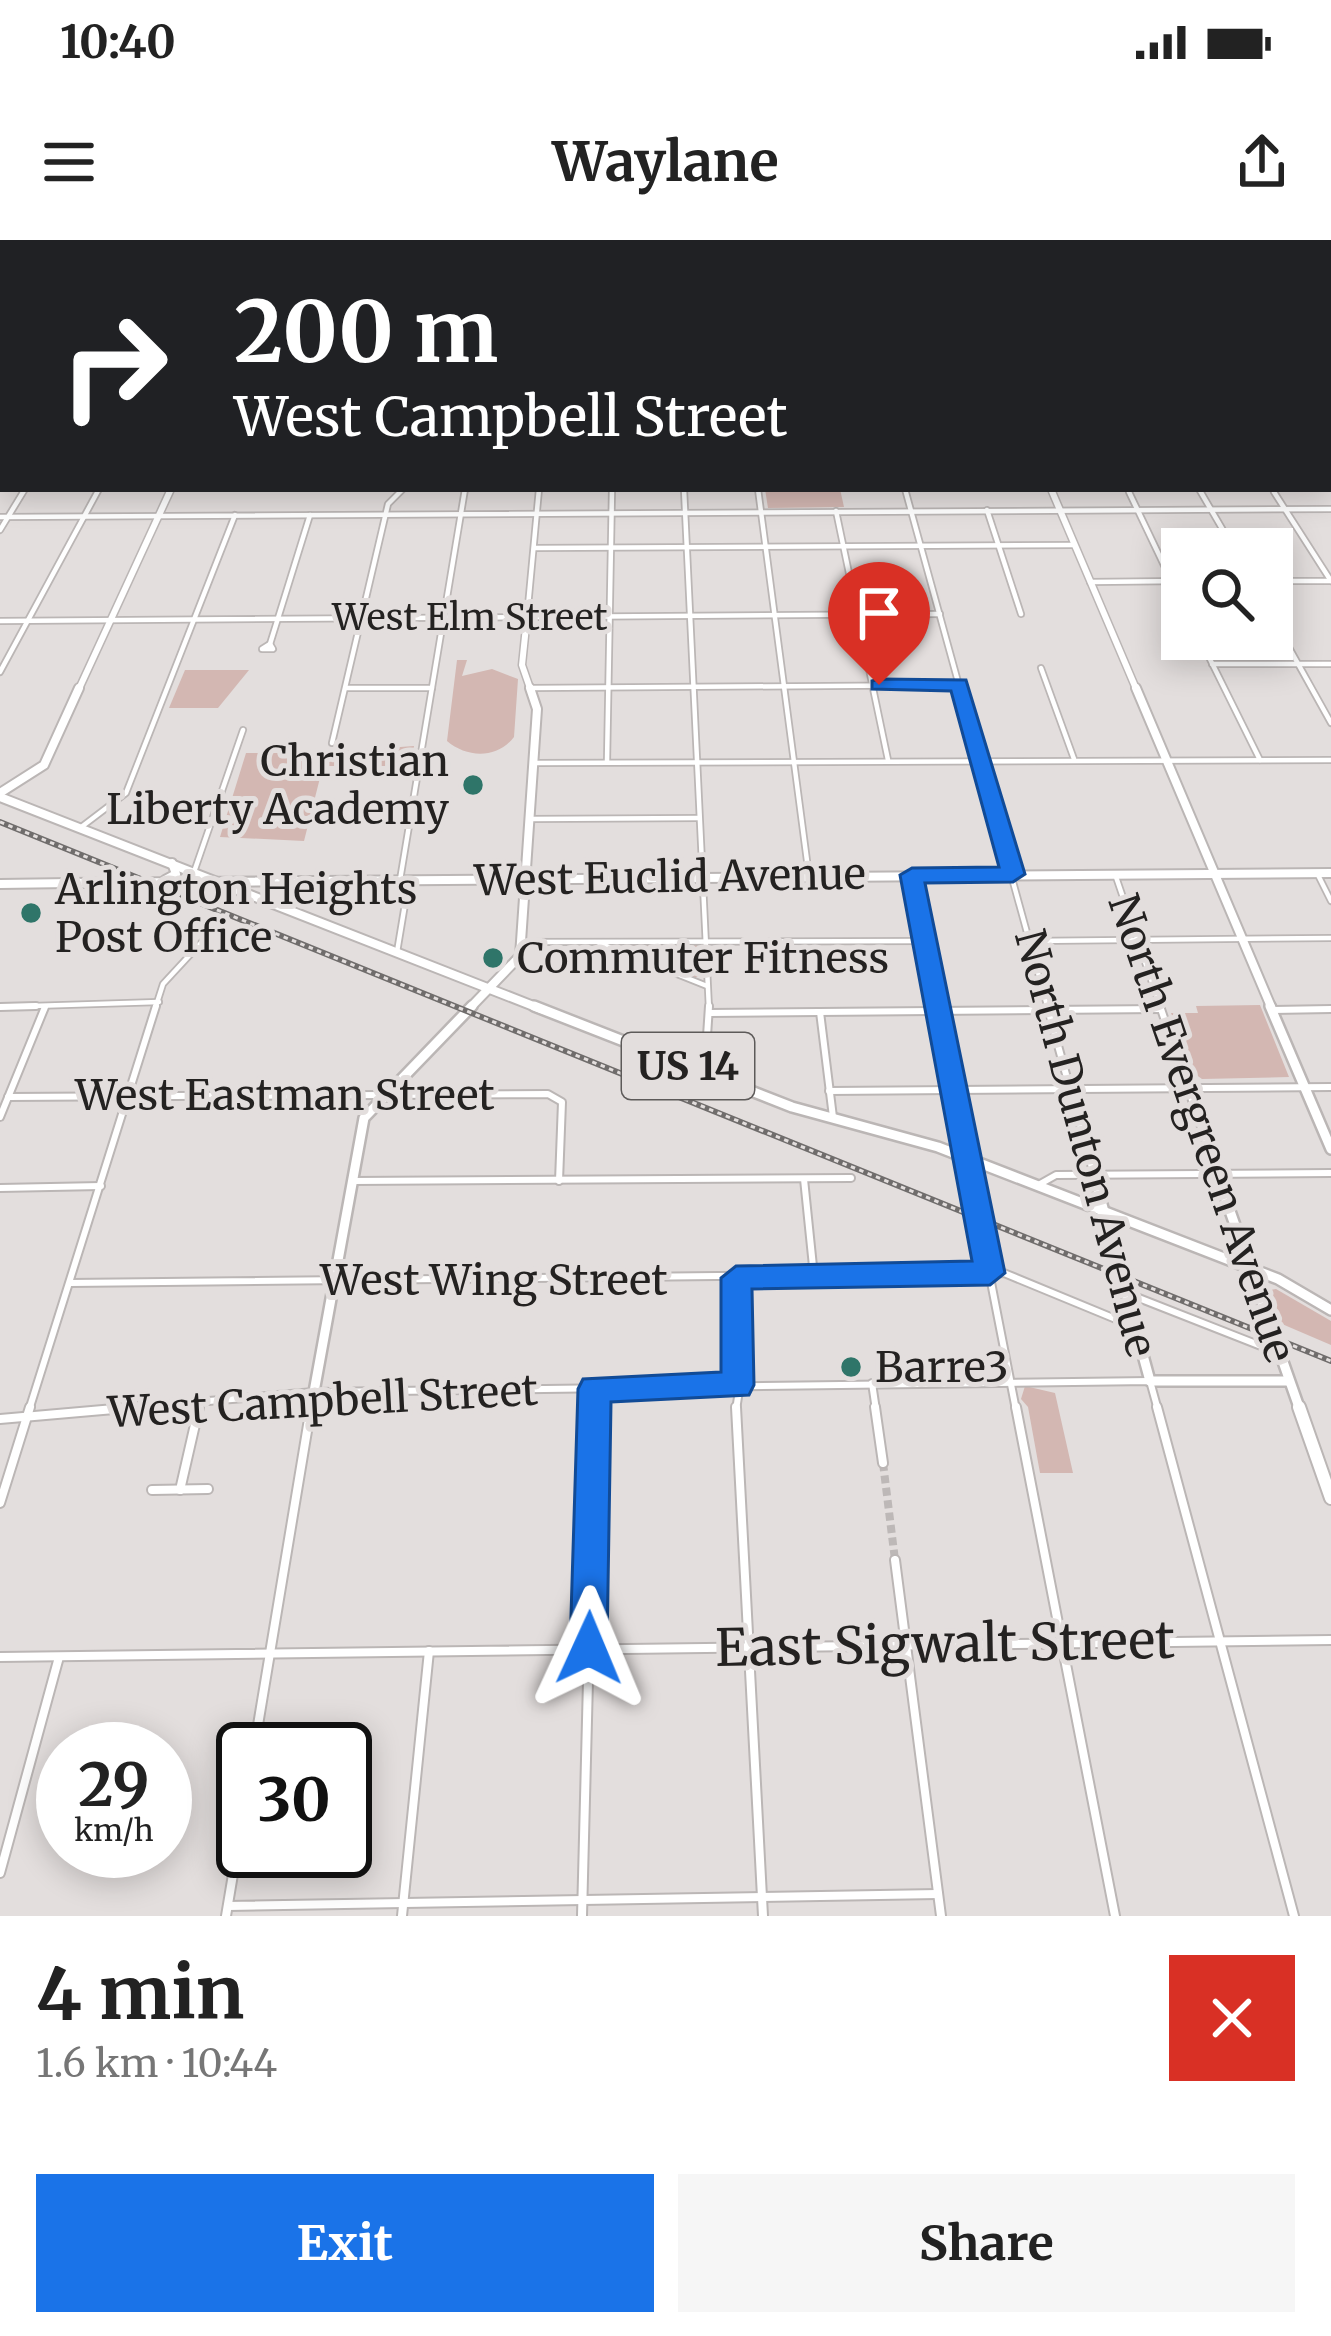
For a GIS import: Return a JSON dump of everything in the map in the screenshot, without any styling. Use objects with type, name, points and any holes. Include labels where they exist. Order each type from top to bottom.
[{"type":"street","points":[[0,530],[4,516],[23,492]]},
{"type":"street","points":[[0,673],[97,492]]},
{"type":"street","points":[[0,795],[44,765],[170,492]]},
{"type":"street","points":[[332,743],[385,514],[400,492]]},
{"type":"street","points":[[397,952],[432,688],[464,492]]},
{"type":"street","points":[[259,1722],[361,1127],[381,1096],[517,960],[537,709],[522,665],[538,492]]},
{"type":"street","points":[[607,762],[613,492]]},
{"type":"street","points":[[683,1064],[706,1036],[709,1012],[684,492]]},
{"type":"street","points":[[758,492],[809,876]]},
{"type":"street","name":"North Dunton Avenue","points":[[906,492],[1150,1381]]},
{"type":"street","points":[[1052,492],[1331,1149]]},
{"type":"street","points":[[1130,492],[1161,560]]},
{"type":"street","points":[[1201,492],[1222,528]]},
{"type":"street","points":[[1274,492],[1331,581]]},
{"type":"street","points":[[4,516],[1331,509]]},
{"type":"street","points":[[987,510],[1021,614]]},
{"type":"street","points":[[836,511],[888,760]]},
{"type":"street","points":[[270,644],[310,514]]},
{"type":"street","points":[[80,828],[126,793],[235,515]]},
{"type":"street","points":[[533,548],[1074,545]]},
{"type":"street","points":[[1090,582],[1161,581]]},
{"type":"street","points":[[1293,581],[1331,581]]},
{"type":"street","name":"West Elm Street","points":[[0,621],[940,614]]},
{"type":"street","points":[[1293,655],[1331,723]]},
{"type":"street","points":[[1210,660],[1260,760]]},
{"type":"street","points":[[1212,664],[1331,664]]},
{"type":"street","points":[[1041,668],[1074,759]]},
{"type":"street","points":[[530,688],[959,685]]},
{"type":"street","points":[[345,688],[432,688]]},
{"type":"street","points":[[194,872],[201,863],[243,730]]},
{"type":"street","points":[[534,763],[1331,760]]},
{"type":"street","name":"US 14","points":[[0,795],[683,1064],[833,1120],[967,1159],[1250,1268],[1331,1310]]},
{"type":"street","points":[[530,819],[700,818]]},
{"type":"street","points":[[165,880],[176,874],[172,863]]},
{"type":"street","points":[[1317,873],[1331,901]]},
{"type":"street","name":"West Euclid Avenue","points":[[0,884],[1331,873]]},
{"type":"street","name":"North Evergreen Avenue","points":[[1115,874],[1331,1498]]},
{"type":"street","points":[[912,875],[1115,1916]]},
{"type":"street","name":"West Euclid Avenue","points":[[65,883],[404,880]]},
{"type":"street","points":[[0,1503],[166,977],[212,931]]},
{"type":"street","points":[[1031,940],[1331,938]]},
{"type":"street","points":[[521,942],[924,940]]},
{"type":"street","points":[[598,942],[707,986]]},
{"type":"street","points":[[0,1007],[159,1002]]},
{"type":"street","points":[[0,1118],[45,1007]]},
{"type":"street","points":[[709,1012],[1161,1010]]},
{"type":"street","points":[[1273,1010],[1331,1010]]},
{"type":"street","points":[[820,1012],[833,1120]]},
{"type":"street","points":[[830,1090],[1331,1087]]},
{"type":"street","name":"West Eastman Street","points":[[8,1097],[560,1097],[559,1181]]},
{"type":"street","points":[[1036,1186],[1056,1175],[1331,1173]]},
{"type":"street","points":[[352,1181],[850,1178]]},
{"type":"street","points":[[804,1179],[814,1276]]},
{"type":"street","points":[[0,1188],[101,1186]]},
{"type":"street","name":"West Wing Street","points":[[70,1283],[1004,1273],[1135,1327]]},
{"type":"street","points":[[736,1278],[747,1647],[763,1916]]},
{"type":"street","points":[[1126,1292],[1279,1353]]},
{"type":"street","points":[[1289,1381],[1150,1381],[1294,1916]]},
{"type":"street","name":"West Campbell Street","points":[[0,1419],[314,1392],[1150,1381]]},
{"type":"street","points":[[872,1383],[883,1463]]},
{"type":"street","points":[[582,1916],[595,1389]]},
{"type":"street","points":[[181,1490],[200,1401]]},
{"type":"street","points":[[152,1490],[208,1490]]},
{"type":"street","points":[[895,1560],[941,1916]]},
{"type":"street","name":"East Sigwalt Street","points":[[0,1657],[1331,1640]]},
{"type":"street","points":[[402,1916],[429,1651]]},
{"type":"street","points":[[0,1873],[59,1657]]},
{"type":"street","points":[[232,1878],[227,1911],[403,1902],[938,1894]]},
{"type":"shaded area","points":[[765,492],[841,492],[844,507],[768,508]]},
{"type":"shaded area","points":[[457,660],[467,660],[462,676],[492,669],[518,679],[514,737],[499,749],[473,753],[447,741]]},
{"type":"shaded area","points":[[185,670],[249,670],[218,708],[169,708]]},
{"type":"shaded area","points":[[341,746],[346,751],[414,746],[411,766],[323,766],[304,841],[220,837],[246,753],[324,753]]},
{"type":"shaded area","points":[[697,944],[702,974],[695,978],[613,946]]},
{"type":"shaded area","points":[[1260,1005],[1289,1077],[1202,1079],[1195,1074],[1171,1013],[1198,1013],[1196,1006]]},
{"type":"shaded area","points":[[1276,1289],[1331,1321],[1331,1345],[1282,1324],[1270,1290]]},
{"type":"shaded area","points":[[1025,1386],[1055,1393],[1073,1473],[1040,1473],[1028,1407],[1021,1399]]},
{"type":"tunnel","points":[[883,1463],[895,1560]]},
{"type":"railway","points":[[0,822],[1331,1361]]},
{"type":"place","name":"Christian Liberty Academy","points":[[473,785]]},
{"type":"place","name":"Arlington Heights Post Office","points":[[31,913]]},
{"type":"place","name":"Commuter Fitness","points":[[493,958]]},
{"type":"place","name":"Barre3","points":[[851,1367]]},
{"type":"route","points":[[589,1648],[595,1389],[738,1385],[742,1371],[736,1278],[990,1273],[912,875],[1013,874],[959,685],[879,685]]}]
